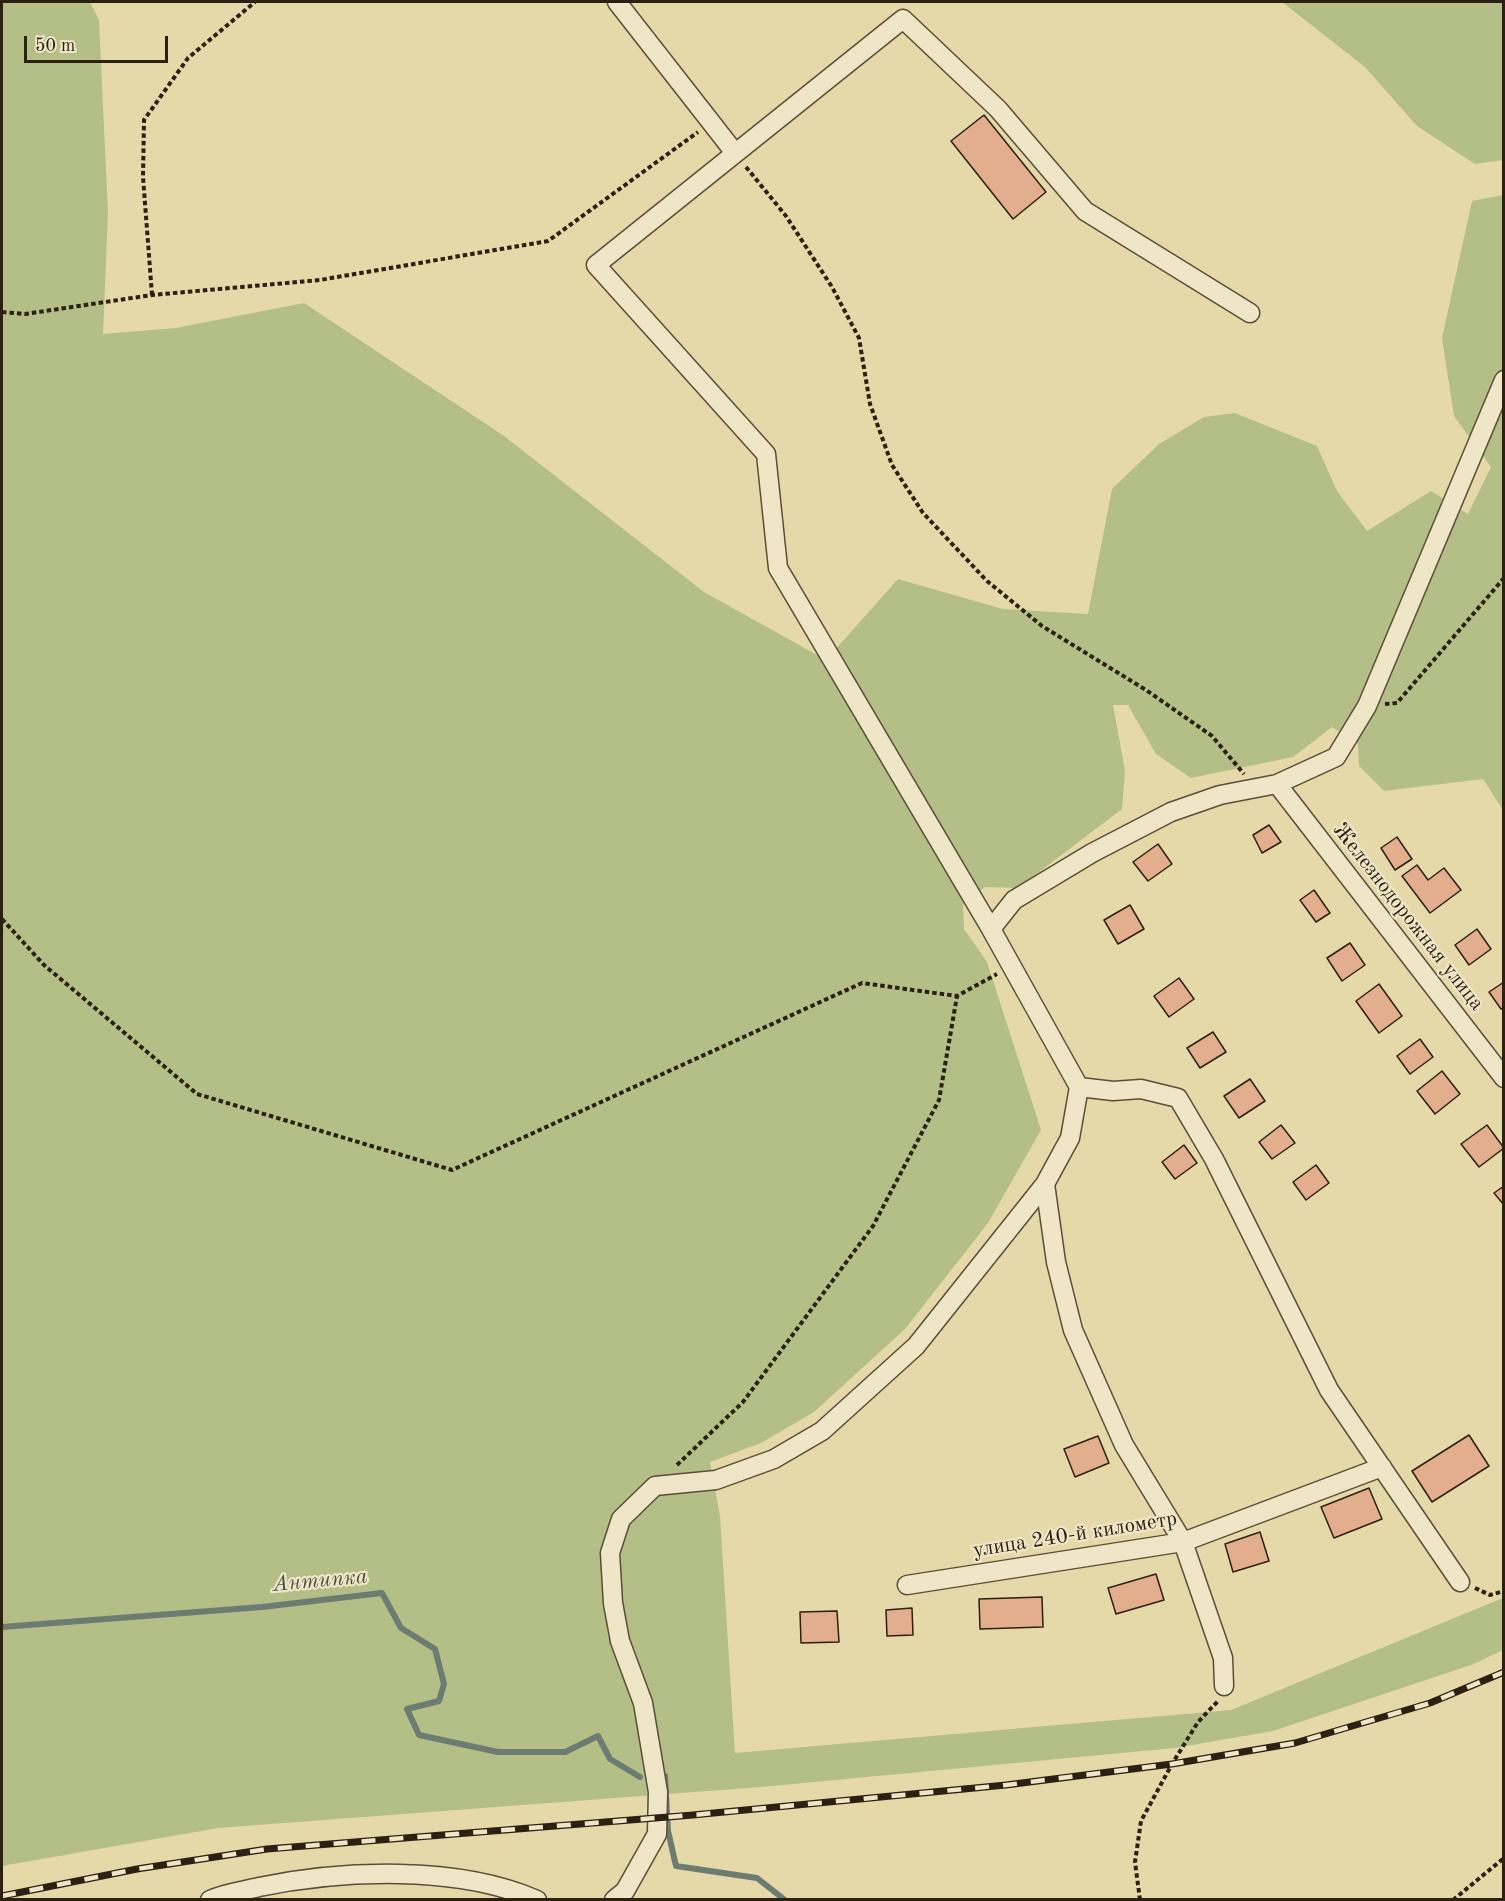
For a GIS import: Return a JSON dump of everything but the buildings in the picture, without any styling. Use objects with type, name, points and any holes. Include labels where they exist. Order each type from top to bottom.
[{"type":"street","points":[[617,2],[735,153]]},
{"type":"street","points":[[614,1899],[625,1891],[657,1834],[658,1792],[643,1703],[620,1641],[613,1603],[609,1553],[621,1519],[655,1486],[716,1480],[774,1459],[822,1431],[916,1346],[1045,1184],[1070,1138],[1079,1087],[991,929],[778,568],[765,454],[596,265],[903,19],[998,109],[1085,212],[1250,313]]},
{"type":"street","points":[[991,929],[1014,900],[1092,853],[1171,813],[1220,795],[1277,784],[1336,757],[1367,706],[1503,380]]},
{"type":"street","name":"Железнодорожная улица","points":[[1277,784],[1503,1078]]},
{"type":"street","points":[[1079,1087],[1113,1091],[1141,1089],[1178,1098],[1214,1159],[1329,1390],[1460,1582]]},
{"type":"street","points":[[1045,1184],[1056,1262],[1074,1330],[1124,1445],[1183,1542],[1223,1658],[1224,1686]]},
{"type":"street","name":"улица 240-й километр","points":[[907,1585],[1183,1542],[1382,1467]]},
{"type":"street","points":[[210,1899],[307,1878],[408,1874],[467,1881],[520,1892],[537,1899]]},
{"type":"path","points":[[152,295],[143,177],[144,120],[188,58],[255,2]]},
{"type":"path","points":[[2,312],[25,314],[152,295],[320,280],[548,241],[710,123]]},
{"type":"path","points":[[735,153],[786,216],[832,287],[860,338],[870,404],[881,435],[892,465],[923,513],[987,581],[1042,626],[1146,690],[1212,736],[1256,788]]},
{"type":"path","points":[[1367,706],[1397,703],[1503,578]]},
{"type":"path","points":[[2,919],[44,965],[197,1094],[452,1170],[862,983],[957,996],[1011,965]]},
{"type":"path","points":[[655,1486],[743,1402],[873,1226],[939,1100],[957,996]]},
{"type":"path","points":[[1460,1582],[1490,1595],[1503,1591]]},
{"type":"path","points":[[1140,1899],[1135,1862],[1142,1821],[1172,1764],[1198,1722],[1218,1702],[1224,1686]]},
{"type":"path","points":[[1453,1899],[1503,1858]]},
{"type":"green space","points":[[2,2],[90,2],[99,20],[108,213],[103,334],[176,328],[304,303],[504,436],[704,592],[826,660],[898,579],[1003,609],[1088,614],[1112,489],[1159,444],[1204,417],[1235,413],[1317,446],[1337,491],[1367,531],[1431,491],[1468,514],[1491,467],[1454,416],[1442,338],[1472,201],[1503,195],[1503,810],[1483,779],[1384,791],[1359,766],[1358,744],[1332,727],[1293,757],[1191,778],[1156,754],[1128,705],[1113,705],[1125,771],[1122,809],[1018,888],[985,887],[963,904],[964,929],[987,962],[1041,1130],[988,1223],[905,1329],[814,1412],[761,1443],[710,1462],[720,1516],[735,1753],[1231,1710],[1503,1598],[1503,1650],[1474,1664],[1273,1731],[1175,1748],[761,1787],[218,1828],[2,1866]]},
{"type":"green space","points":[[1282,2],[1503,2],[1503,160],[1475,164],[1417,126],[1365,67]]},
{"type":"waterway","name":"Антипка","points":[[2,1627],[262,1607],[382,1593],[401,1628],[435,1649],[444,1684],[439,1701],[407,1709],[419,1735],[498,1752],[565,1752],[598,1736],[610,1759],[640,1777]]},
{"type":"waterway","name":"Антипка","points":[[665,1776],[668,1831],[676,1866],[757,1878],[785,1900]]},
{"type":"railway","points":[[2,1896],[137,1869],[267,1849],[693,1815],[1006,1785],[1172,1764],[1295,1743],[1430,1703],[1504,1672]]}]
